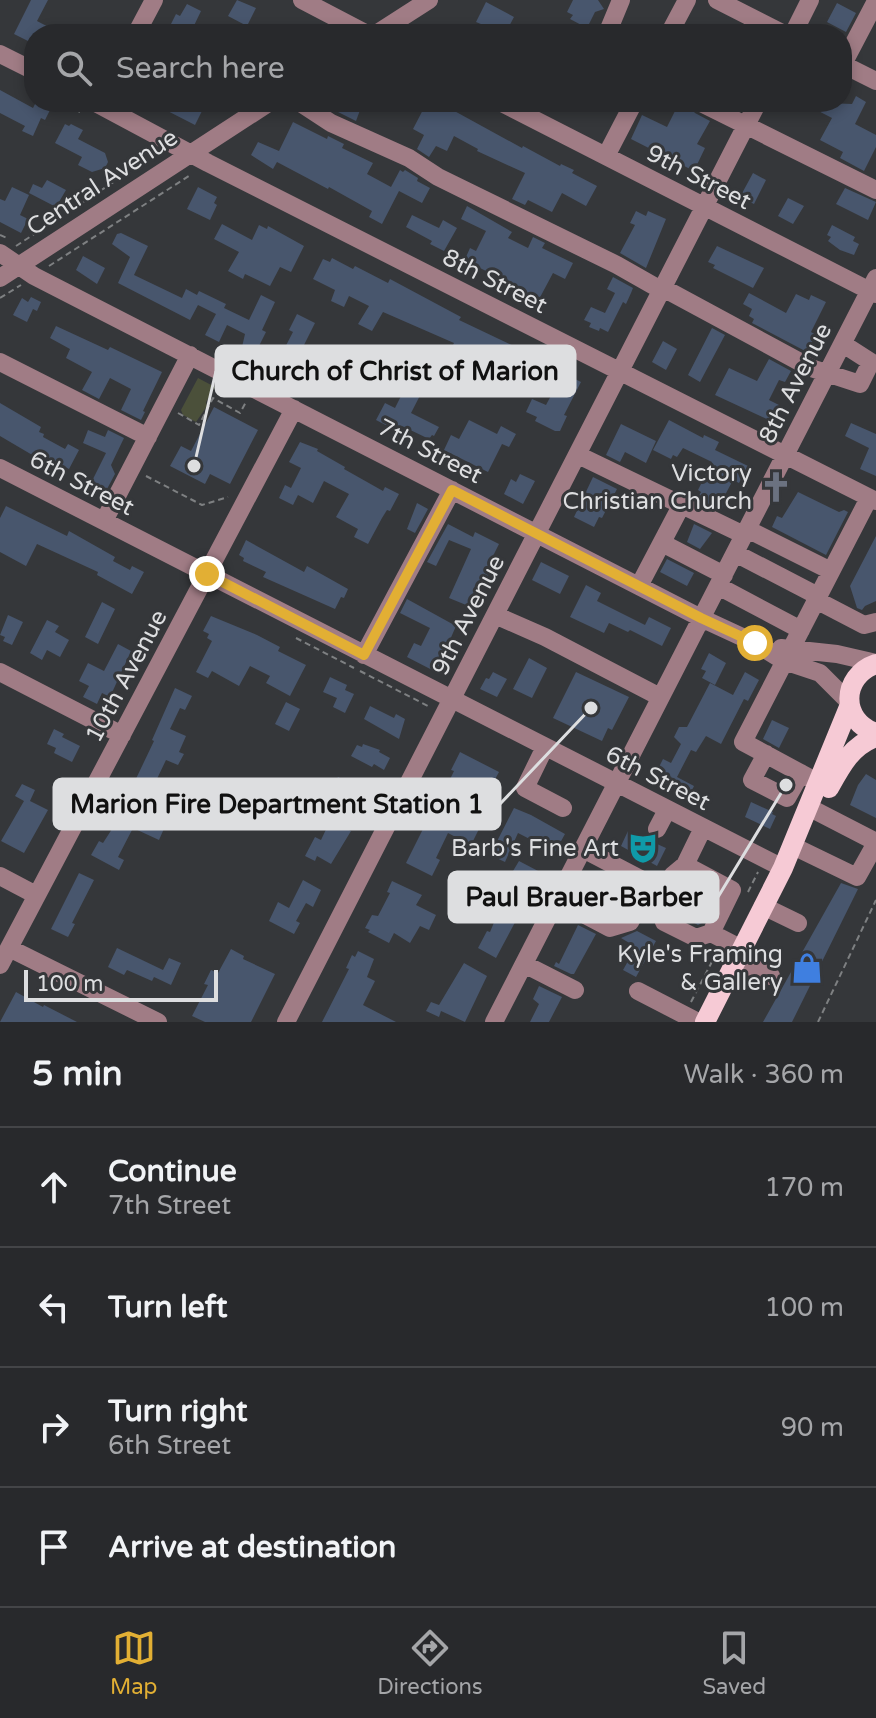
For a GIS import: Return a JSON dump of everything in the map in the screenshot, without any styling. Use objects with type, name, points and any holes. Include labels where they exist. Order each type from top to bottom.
[{"type":"main road","points":[[783,868],[849,704],[855,679],[866,668],[876,664]]},
{"type":"main road","points":[[707,1021],[763,906],[816,811],[819,777],[857,746],[876,735],[858,723],[849,704]]},
{"type":"main road","points":[[819,777],[876,746]]},
{"type":"street","points":[[141,24],[154,0]]},
{"type":"street","points":[[302,0],[331,6],[354,24]]},
{"type":"street","points":[[392,24],[429,0]]},
{"type":"street","points":[[609,24],[621,0]]},
{"type":"street","points":[[674,24],[687,0]]},
{"type":"street","points":[[717,0],[764,24]]},
{"type":"street","points":[[798,24],[810,0]]},
{"type":"street","points":[[852,45],[876,1]]},
{"type":"street","points":[[0,54],[24,66]]},
{"type":"street","points":[[852,69],[876,81]]},
{"type":"street","name":"8th Street","points":[[113,112],[195,161],[621,370],[873,499]]},
{"type":"street","name":"Central Avenue","points":[[0,278],[14,262],[195,161],[257,112]]},
{"type":"street","points":[[314,112],[617,265],[811,368],[860,384],[871,362],[843,344]]},
{"type":"street","name":"9th Street","points":[[520,112],[704,207],[874,288]]},
{"type":"street","points":[[606,156],[629,112]]},
{"type":"street","points":[[720,112],[875,187]]},
{"type":"street","name":"9th Avenue","points":[[286,1022],[444,705],[495,615],[753,112]]},
{"type":"street","name":"7th Street","points":[[14,262],[34,276],[701,618],[788,655],[820,673],[849,704]]},
{"type":"street","name":"8th Avenue","points":[[494,1022],[785,454],[874,288]]},
{"type":"street","points":[[104,521],[190,355]]},
{"type":"street","points":[[0,362],[148,437]]},
{"type":"street","name":"10th Avenue","points":[[4,957],[294,409]]},
{"type":"street","points":[[578,455],[831,571]]},
{"type":"street","name":"6th Street","points":[[1,471],[364,655],[444,705],[545,747],[667,810],[707,826],[783,868]]},
{"type":"street","points":[[364,655],[452,490]]},
{"type":"street","points":[[819,777],[743,742],[758,722],[817,598],[873,499]]},
{"type":"street","points":[[639,586],[682,504]]},
{"type":"street","points":[[662,543],[801,630]]},
{"type":"street","points":[[735,553],[864,625],[876,622]]},
{"type":"street","points":[[495,615],[545,637],[660,697]]},
{"type":"street","name":"7th Street","points":[[788,655],[837,654],[876,664]]},
{"type":"street","points":[[0,672],[122,735]]},
{"type":"street","points":[[545,747],[525,788],[563,808]]},
{"type":"street","points":[[766,754],[752,780],[787,798],[819,777]]},
{"type":"street","points":[[657,829],[667,810]]},
{"type":"street","points":[[795,847],[857,877],[876,842],[816,811]]},
{"type":"street","points":[[685,865],[732,890],[711,933],[696,938],[664,922],[659,904],[673,875],[685,865],[707,826]]},
{"type":"street","points":[[557,900],[610,928],[630,922],[650,884],[583,849]]},
{"type":"street","points":[[0,876],[36,895]]},
{"type":"street","points":[[763,906],[798,923]]},
{"type":"street","points":[[711,933],[771,976]]},
{"type":"street","points":[[4,957],[158,1022]]},
{"type":"street","points":[[524,964],[575,990]]},
{"type":"street","points":[[638,991],[707,1021]]},
{"type":"path","points":[[0,298],[14,262],[164,150]]},
{"type":"path","points":[[43,270],[195,161]]},
{"type":"path","points":[[177,413],[199,425],[213,398],[240,413],[246,401]]},
{"type":"path","points":[[132,469],[202,505],[229,497]]},
{"type":"path","points":[[290,635],[444,705]]},
{"type":"path","points":[[818,1022],[876,900]]},
{"type":"green space","points":[[198,378],[215,387],[196,422],[183,415],[181,410]]},
{"type":"building","points":[[31,0],[48,0],[37,21],[43,24],[24,24],[24,39],[14,34]]},
{"type":"building","points":[[237,0],[256,8],[248,24],[228,16]]},
{"type":"building","points":[[573,0],[598,0],[604,9],[595,12],[589,24],[579,24],[570,19],[573,15],[567,12]]},
{"type":"building","points":[[486,2],[514,17],[510,24],[476,22]]},
{"type":"building","points":[[837,3],[856,13],[850,24],[827,22]]},
{"type":"building","points":[[187,4],[201,11],[195,24],[171,24],[176,14],[180,16]]},
{"type":"building","points":[[0,90],[24,103],[24,112],[49,112],[45,120],[41,118],[33,136],[22,131],[25,126],[0,113]]},
{"type":"building","points":[[856,96],[866,102],[855,124],[876,135],[876,147],[864,171],[840,158],[843,152],[820,140],[832,118],[820,112],[852,112]]},
{"type":"building","points":[[170,112],[202,112],[195,125]]},
{"type":"building","points":[[338,112],[359,112],[356,121]]},
{"type":"building","points":[[422,112],[456,112],[522,148],[574,170],[572,173],[597,186],[586,206],[562,193],[552,212],[528,200],[525,205],[512,199],[525,173],[477,151],[454,136],[447,151],[436,146],[429,157],[417,149],[424,135],[413,129]]},
{"type":"building","points":[[674,112],[694,112],[710,121],[697,144],[705,148],[694,171],[631,139],[642,115],[667,127]]},
{"type":"building","points":[[293,122],[344,144],[342,148],[373,163],[367,174],[391,187],[400,170],[418,178],[417,181],[430,188],[422,203],[399,191],[382,224],[369,217],[372,211],[329,187],[277,162],[273,169],[251,155],[258,142],[279,151]]},
{"type":"building","points":[[65,124],[83,130],[78,139],[105,153],[108,162],[105,168],[92,172],[78,165],[82,157],[55,143]]},
{"type":"building","points":[[753,173],[766,180],[754,204],[740,197]]},
{"type":"building","points":[[47,180],[66,190],[56,207],[29,193],[33,184],[42,188]]},
{"type":"building","points":[[12,187],[29,195],[20,215],[28,219],[21,233],[0,222],[0,199],[5,201]]},
{"type":"building","points":[[198,187],[217,197],[210,220],[187,209]]},
{"type":"building","points":[[845,188],[876,202],[868,220],[836,204]]},
{"type":"building","points":[[788,198],[804,206],[793,224],[778,216]]},
{"type":"building","points":[[467,206],[512,232],[508,238],[528,248],[533,237],[545,243],[542,248],[573,263],[565,279],[553,273],[537,303],[500,282],[502,279],[470,263],[471,260],[466,257],[470,248],[476,251],[486,231],[461,219]]},
{"type":"building","points":[[636,211],[646,216],[648,211],[666,219],[646,268],[620,253],[635,225],[630,223]]},
{"type":"building","points":[[412,215],[439,228],[443,220],[457,228],[444,251],[406,227]]},
{"type":"building","points":[[222,224],[252,240],[259,225],[267,229],[268,226],[304,246],[291,272],[280,267],[270,286],[245,274],[243,279],[228,271],[239,252],[214,239]]},
{"type":"building","points":[[832,225],[855,237],[853,241],[859,244],[854,255],[828,241],[831,237],[827,235]]},
{"type":"building","points":[[117,234],[148,246],[134,275],[182,298],[186,289],[197,295],[199,291],[249,320],[261,295],[275,302],[255,354],[242,347],[245,334],[227,325],[219,342],[205,335],[216,314],[198,305],[190,320],[118,283],[130,257],[112,244]]},
{"type":"building","points":[[717,246],[764,268],[753,288],[713,268],[715,265],[708,262]]},
{"type":"building","points":[[83,256],[105,268],[97,284],[76,270]]},
{"type":"building","points":[[332,258],[388,283],[390,279],[461,317],[459,320],[520,349],[519,352],[544,365],[538,377],[522,369],[508,397],[459,370],[465,357],[451,349],[454,343],[383,312],[372,331],[358,324],[369,306],[349,296],[344,307],[331,301],[335,290],[313,279],[323,259],[330,262]]},
{"type":"building","points":[[613,277],[633,288],[608,332],[600,328],[599,331],[589,327],[591,323],[584,320],[591,307],[605,313],[615,293],[607,289]]},
{"type":"building","points":[[749,293],[786,313],[796,294],[809,300],[811,295],[826,302],[811,332],[816,335],[807,352],[752,323],[754,319],[749,316],[752,309],[743,304]]},
{"type":"building","points":[[31,297],[41,302],[37,311],[33,309],[27,322],[13,315],[22,298],[28,302]]},
{"type":"building","points":[[297,314],[315,323],[302,349],[340,365],[327,390],[313,383],[316,376],[297,366],[292,375],[278,368]]},
{"type":"building","points":[[56,326],[162,372],[141,420],[121,410],[131,389],[110,378],[99,399],[82,390],[92,372],[66,358],[70,349],[50,338]]},
{"type":"building","points":[[712,328],[725,335],[700,382],[688,375]]},
{"type":"building","points":[[663,341],[677,349],[666,370],[652,362]]},
{"type":"building","points":[[769,359],[791,371],[785,382],[779,380],[769,400],[779,405],[771,421],[715,395],[729,368],[757,381]]},
{"type":"building","points":[[563,373],[581,382],[564,415],[567,416],[560,431],[555,431],[535,421],[537,417],[526,412],[532,399],[546,405]]},
{"type":"building","points":[[412,374],[427,382],[411,413],[439,427],[429,439],[402,426],[399,432],[376,420],[385,403],[395,408]]},
{"type":"building","points":[[0,403],[41,427],[39,432],[44,434],[43,437],[65,449],[68,444],[79,450],[69,469],[36,452],[34,456],[0,436]]},
{"type":"building","points":[[214,407],[258,430],[230,484],[210,474],[205,484],[170,466],[181,446],[191,451]]},
{"type":"building","points":[[469,420],[497,434],[501,426],[516,434],[509,447],[502,444],[488,472],[444,450],[451,435],[459,439]]},
{"type":"building","points":[[669,420],[703,438],[704,435],[719,442],[715,450],[748,466],[739,483],[733,480],[721,511],[697,499],[701,492],[698,490],[712,462],[683,448],[677,457],[673,455],[671,459],[653,450]]},
{"type":"building","points":[[851,423],[876,434],[876,476],[860,469],[869,448],[845,436]]},
{"type":"building","points":[[621,424],[656,441],[646,463],[625,452],[620,462],[606,455]]},
{"type":"building","points":[[88,430],[105,437],[108,430],[124,438],[111,465],[115,474],[107,489],[92,481],[106,453],[83,443]]},
{"type":"building","points":[[300,442],[318,449],[344,469],[383,491],[385,487],[399,494],[368,544],[354,537],[358,529],[336,517],[349,494],[324,481],[313,503],[298,495],[293,505],[279,498],[285,485],[291,488],[301,468],[289,462]]},
{"type":"building","points":[[520,474],[535,481],[523,504],[504,494],[511,479],[516,482]]},
{"type":"building","points":[[593,477],[617,489],[594,527],[574,517]]},
{"type":"building","points":[[798,492],[839,512],[848,512],[826,555],[772,527],[777,516],[782,518]]},
{"type":"building","points":[[417,503],[428,509],[415,533],[407,529]]},
{"type":"building","points":[[6,506],[67,536],[69,531],[115,557],[113,561],[130,570],[132,566],[144,572],[132,594],[97,575],[98,572],[37,544],[26,566],[0,552],[0,518]]},
{"type":"building","points":[[448,524],[473,537],[475,532],[499,544],[485,572],[489,574],[471,607],[449,598],[471,549],[449,540],[436,566],[427,562]]},
{"type":"building","points":[[694,524],[712,533],[700,549],[687,542]]},
{"type":"building","points":[[876,536],[876,601],[862,610],[857,608],[850,586]]},
{"type":"building","points":[[246,540],[304,572],[307,566],[348,589],[344,598],[341,597],[335,609],[263,577],[266,572],[243,561],[244,558],[239,555]]},
{"type":"building","points":[[667,559],[694,573],[687,586],[660,572]]},
{"type":"building","points":[[541,562],[569,576],[560,594],[532,580]]},
{"type":"building","points":[[586,585],[601,593],[597,601],[645,625],[649,617],[671,628],[662,646],[609,623],[604,633],[570,617]]},
{"type":"building","points":[[407,599],[456,626],[436,672],[407,657],[414,643],[421,646],[430,628],[400,613]]},
{"type":"building","points":[[102,602],[115,609],[98,644],[85,637]]},
{"type":"building","points":[[8,615],[23,622],[12,645],[3,641],[5,637],[0,635]]},
{"type":"building","points":[[211,616],[257,635],[280,647],[278,651],[306,665],[290,696],[266,683],[270,676],[250,666],[239,686],[212,671],[208,678],[196,672],[212,641],[207,638],[209,634],[203,631]]},
{"type":"building","points":[[47,620],[59,626],[55,632],[69,640],[60,657],[47,650],[42,660],[30,653]]},
{"type":"building","points":[[118,644],[131,651],[110,697],[102,693],[97,704],[83,697],[89,686],[79,681],[88,663],[104,671]]},
{"type":"building","points":[[709,653],[726,663],[715,685],[702,678],[706,671],[701,669]]},
{"type":"building","points":[[529,658],[547,668],[532,698],[513,689]]},
{"type":"building","points":[[493,672],[507,679],[497,697],[480,689]]},
{"type":"building","points":[[576,672],[629,697],[612,730],[608,728],[602,741],[553,718]]},
{"type":"building","points":[[745,672],[759,680],[748,701],[744,699],[721,744],[706,736],[696,752],[691,750],[677,777],[694,786],[688,799],[676,793],[677,789],[654,777],[663,759],[671,763],[681,744],[674,737],[679,727],[687,727],[710,683],[733,695]]},
{"type":"building","points":[[330,677],[347,685],[345,690],[354,694],[345,713],[333,707],[337,698],[323,692]]},
{"type":"building","points":[[175,688],[192,696],[185,710],[180,708],[170,729],[186,736],[179,752],[184,754],[178,765],[166,760],[144,806],[149,808],[146,815],[166,824],[159,840],[133,828],[118,857],[124,860],[119,870],[91,855],[99,841],[103,843],[112,829],[154,741]]},
{"type":"building","points":[[286,702],[300,709],[289,731],[275,724]]},
{"type":"building","points":[[370,706],[394,718],[396,714],[405,719],[399,739],[364,719]]},
{"type":"building","points":[[772,720],[789,728],[779,748],[763,739]]},
{"type":"building","points":[[54,729],[80,746],[72,762],[54,753],[56,748],[47,744]]},
{"type":"building","points":[[363,744],[380,750],[390,758],[384,770],[351,756],[357,745],[362,747]]},
{"type":"building","points":[[460,752],[499,772],[482,803],[460,791],[451,808],[439,802]]},
{"type":"building","points":[[866,774],[876,780],[876,818],[850,805]]},
{"type":"building","points":[[338,777],[363,789],[348,819],[353,822],[351,831],[331,864],[317,856],[315,861],[305,856],[315,837],[321,840],[340,800],[329,794]]},
{"type":"building","points":[[22,784],[35,790],[30,801],[48,810],[24,853],[1,841],[24,801],[15,796]]},
{"type":"building","points":[[751,802],[776,816],[770,829],[745,817]]},
{"type":"building","points":[[514,808],[565,834],[555,852],[518,833],[505,862],[490,855]]},
{"type":"building","points":[[443,811],[479,829],[471,845],[448,833],[436,858],[440,860],[432,876],[406,863],[428,819],[437,824]]},
{"type":"building","name":"Barb's Fine Art","points":[[628,831],[666,848],[657,866],[621,846]]},
{"type":"building","points":[[519,861],[540,872],[531,889],[515,880],[518,874],[513,871]]},
{"type":"building","points":[[79,873],[94,880],[68,937],[51,929]]},
{"type":"building","points":[[303,880],[321,890],[313,907],[306,903],[296,921],[300,923],[294,934],[269,921],[278,902],[289,908]]},
{"type":"building","points":[[392,881],[422,895],[416,905],[436,915],[429,930],[420,926],[410,943],[394,933],[389,943],[365,928],[372,915],[378,916],[390,893],[387,892]]},
{"type":"building","points":[[841,883],[858,889],[792,1022],[763,1022]]},
{"type":"building","points":[[685,893],[710,907],[698,925],[674,912],[672,905],[676,897],[682,900]]},
{"type":"building","points":[[503,901],[521,911],[496,958],[478,948],[487,931],[490,932]]},
{"type":"building","points":[[578,925],[596,934],[574,974],[571,974],[554,966],[556,962],[559,964]]},
{"type":"building","points":[[637,931],[656,941],[636,977],[623,970],[636,947],[621,938]]},
{"type":"building","points":[[117,948],[163,970],[169,958],[181,963],[171,985],[127,970],[124,975],[108,967]]},
{"type":"building","points":[[231,949],[244,956],[243,959],[275,974],[251,1022],[205,1022],[192,1016],[208,985],[204,984],[211,970],[218,973]]},
{"type":"building","points":[[358,951],[374,959],[367,977],[375,981],[363,1005],[396,1022],[322,1022],[349,969],[346,968],[352,955],[355,957]]},
{"type":"building","points":[[464,963],[487,976],[465,1022],[441,1011],[439,1017],[426,1011],[431,1002],[439,1005]]},
{"type":"building","points":[[539,986],[562,997],[549,1022],[530,1022],[539,1004],[533,999]]},
{"type":"building","points":[[16,992],[43,1007],[77,1022],[0,1022]]},
{"type":"place","name":"Church of Christ of Marion","points":[[194,466]]},
{"type":"place","name":"Victory Christian Church","points":[[776,487]]},
{"type":"place","name":"Marion Fire Department Station 1","points":[[591,708]]},
{"type":"place","name":"Paul Brauer-Barber","points":[[786,785]]},
{"type":"place","name":"Barb's Fine Art","points":[[643,848]]},
{"type":"place","name":"Kyle's Framing & Gallery","points":[[807,968]]},
{"type":"route","points":[[207,574],[364,655],[452,490],[755,643]]}]
